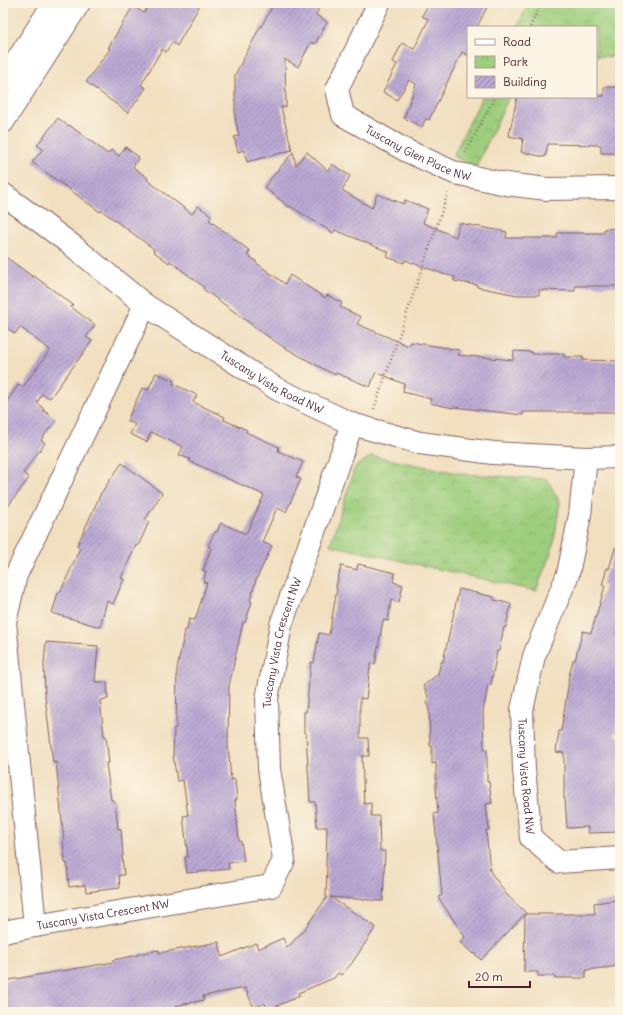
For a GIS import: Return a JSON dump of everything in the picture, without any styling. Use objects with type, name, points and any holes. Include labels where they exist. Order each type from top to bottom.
[{"type":"street","points":[[3,82],[54,3]]},
{"type":"street","points":[[3,122],[79,3]]},
{"type":"street","name":"Tuscany Glen Place NW","points":[[379,3],[337,89],[343,115],[405,150],[455,173],[506,184],[547,189],[620,188]]},
{"type":"street","name":"Tuscany Vista Road NW","points":[[3,194],[73,246],[145,305],[277,389],[359,426],[420,443],[493,453],[586,458],[620,457]]},
{"type":"street","name":"Tuscany Vista Crescent NW","points":[[145,305],[16,575],[5,622],[35,926],[271,886],[284,860],[269,769],[267,699],[281,625],[359,426]]},
{"type":"street","name":"Tuscany Vista Road NW","points":[[586,458],[580,515],[568,574],[534,656],[522,710],[524,770],[531,838],[558,862],[620,858]]},
{"type":"street","points":[[3,932],[35,926]]},
{"type":"path","points":[[530,26],[541,3]]},
{"type":"path","points":[[359,426],[455,173],[493,98]]},
{"type":"green space","points":[[529,3],[620,3],[620,57],[597,56],[597,26],[518,26]]},
{"type":"green space","points":[[482,98],[509,98],[476,167],[453,156]]},
{"type":"green space","points":[[372,456],[463,474],[547,479],[560,502],[553,547],[536,591],[330,545],[355,467]]},
{"type":"building","points":[[150,3],[201,3],[177,46],[172,42],[166,52],[162,49],[141,85],[146,88],[128,113],[86,82],[110,49],[108,48],[133,6],[144,13]]},
{"type":"building","points":[[274,3],[321,3],[316,15],[327,22],[315,44],[311,42],[298,67],[285,59],[286,107],[281,107],[292,150],[247,162],[244,150],[238,152],[234,137],[239,136],[235,117],[235,75]]},
{"type":"building","points":[[429,3],[489,3],[478,26],[467,26],[467,54],[462,52],[429,120],[426,118],[422,127],[404,118],[416,84],[409,80],[397,100],[383,92],[397,64],[393,62],[402,43],[414,49],[428,21],[428,19],[422,16]]},
{"type":"building","points":[[604,87],[620,87],[620,153],[601,153],[601,145],[548,144],[545,157],[521,152],[523,139],[509,136],[517,98],[597,98],[597,96],[604,96]]},
{"type":"building","points":[[58,118],[108,154],[111,150],[119,156],[125,147],[139,157],[133,167],[148,178],[147,180],[192,214],[198,206],[212,216],[209,220],[250,251],[247,255],[285,284],[290,275],[325,298],[327,295],[342,303],[340,307],[361,317],[357,324],[409,346],[411,342],[459,350],[458,355],[513,360],[514,351],[532,352],[532,354],[564,354],[564,357],[583,357],[583,360],[620,361],[620,412],[523,412],[523,415],[453,408],[430,403],[431,399],[403,392],[404,384],[376,372],[370,387],[336,373],[335,375],[282,346],[254,327],[203,289],[204,287],[170,261],[169,263],[153,251],[154,249],[101,210],[100,212],[32,162],[43,149],[37,145]]},
{"type":"building","points":[[293,152],[296,165],[307,152],[328,171],[332,164],[350,176],[342,190],[372,208],[377,194],[404,204],[405,200],[428,209],[423,223],[456,237],[459,223],[507,232],[506,238],[557,238],[557,233],[604,233],[604,229],[620,228],[620,283],[618,283],[618,286],[575,286],[575,291],[539,290],[539,295],[517,295],[454,281],[455,277],[405,260],[404,263],[387,257],[389,252],[335,230],[333,233],[290,206],[289,207],[264,187]]},
{"type":"building","points":[[3,255],[73,305],[71,307],[95,325],[86,337],[92,341],[50,398],[42,394],[37,403],[44,409],[43,410],[56,420],[41,440],[45,443],[23,473],[29,478],[3,513],[3,407],[19,384],[23,387],[50,350],[20,327],[15,334],[3,325]]},
{"type":"building","points":[[156,373],[174,381],[173,384],[197,395],[193,402],[225,417],[224,420],[247,430],[246,432],[279,447],[278,451],[303,462],[296,477],[301,479],[286,512],[277,508],[262,542],[272,546],[256,580],[250,601],[252,602],[245,623],[243,622],[229,686],[228,744],[231,780],[235,779],[237,800],[235,800],[239,841],[241,841],[244,861],[228,863],[229,869],[187,873],[185,857],[188,857],[183,816],[188,815],[183,780],[177,781],[173,755],[174,728],[176,728],[177,669],[185,630],[187,630],[189,619],[195,620],[207,583],[203,582],[206,571],[203,571],[211,548],[208,546],[215,532],[217,532],[221,523],[246,534],[264,495],[189,461],[190,459],[179,455],[183,447],[151,432],[147,442],[130,434],[135,424],[127,421],[142,388],[148,390]]},
{"type":"building","points":[[122,463],[162,493],[145,520],[149,522],[138,546],[136,545],[121,578],[124,579],[113,604],[107,601],[100,627],[52,613],[58,593],[60,593],[80,548],[77,546],[101,493]]},
{"type":"building","points":[[615,548],[620,549],[620,701],[615,736],[620,737],[620,832],[588,833],[588,827],[567,828],[564,799],[564,753],[556,752],[559,731],[561,731],[568,680],[573,660],[575,660],[583,631],[591,633],[605,586],[602,585],[607,568],[609,569]]},
{"type":"building","points":[[358,564],[395,573],[393,582],[403,585],[399,602],[391,600],[388,621],[383,620],[375,664],[371,663],[370,666],[366,699],[360,698],[360,738],[368,738],[369,756],[362,756],[364,804],[371,803],[371,816],[379,816],[380,851],[385,851],[383,901],[330,897],[376,927],[352,963],[341,975],[338,973],[334,978],[298,993],[300,996],[267,1010],[265,1003],[254,1008],[245,988],[203,996],[204,1000],[175,1006],[176,1009],[156,1012],[3,1012],[3,981],[114,962],[113,960],[159,950],[159,953],[219,942],[222,957],[256,943],[258,949],[283,938],[287,948],[304,930],[327,897],[327,827],[317,827],[315,802],[310,802],[306,733],[304,733],[304,712],[306,712],[311,662],[314,663],[319,633],[329,635],[341,566],[357,570]]},
{"type":"building","points":[[459,589],[494,597],[494,600],[511,604],[499,651],[497,651],[491,685],[488,685],[483,711],[484,749],[487,749],[487,782],[489,782],[492,803],[486,804],[489,830],[486,830],[490,871],[507,895],[526,913],[481,960],[460,942],[465,937],[438,897],[442,895],[434,814],[438,813],[436,763],[432,764],[429,705],[427,705],[428,695],[423,686],[438,674],[441,662],[443,662]]},
{"type":"building","points":[[46,642],[98,646],[95,682],[107,682],[108,699],[100,700],[109,763],[106,763],[111,800],[115,801],[118,829],[121,829],[124,875],[119,875],[120,888],[86,892],[85,885],[69,887],[67,863],[65,863],[56,762],[53,763],[45,696],[44,664]]},
{"type":"building","points":[[616,900],[620,926],[617,926],[620,949],[620,966],[586,970],[586,978],[555,978],[555,976],[538,976],[538,972],[524,972],[525,914],[595,914],[594,903]]}]
